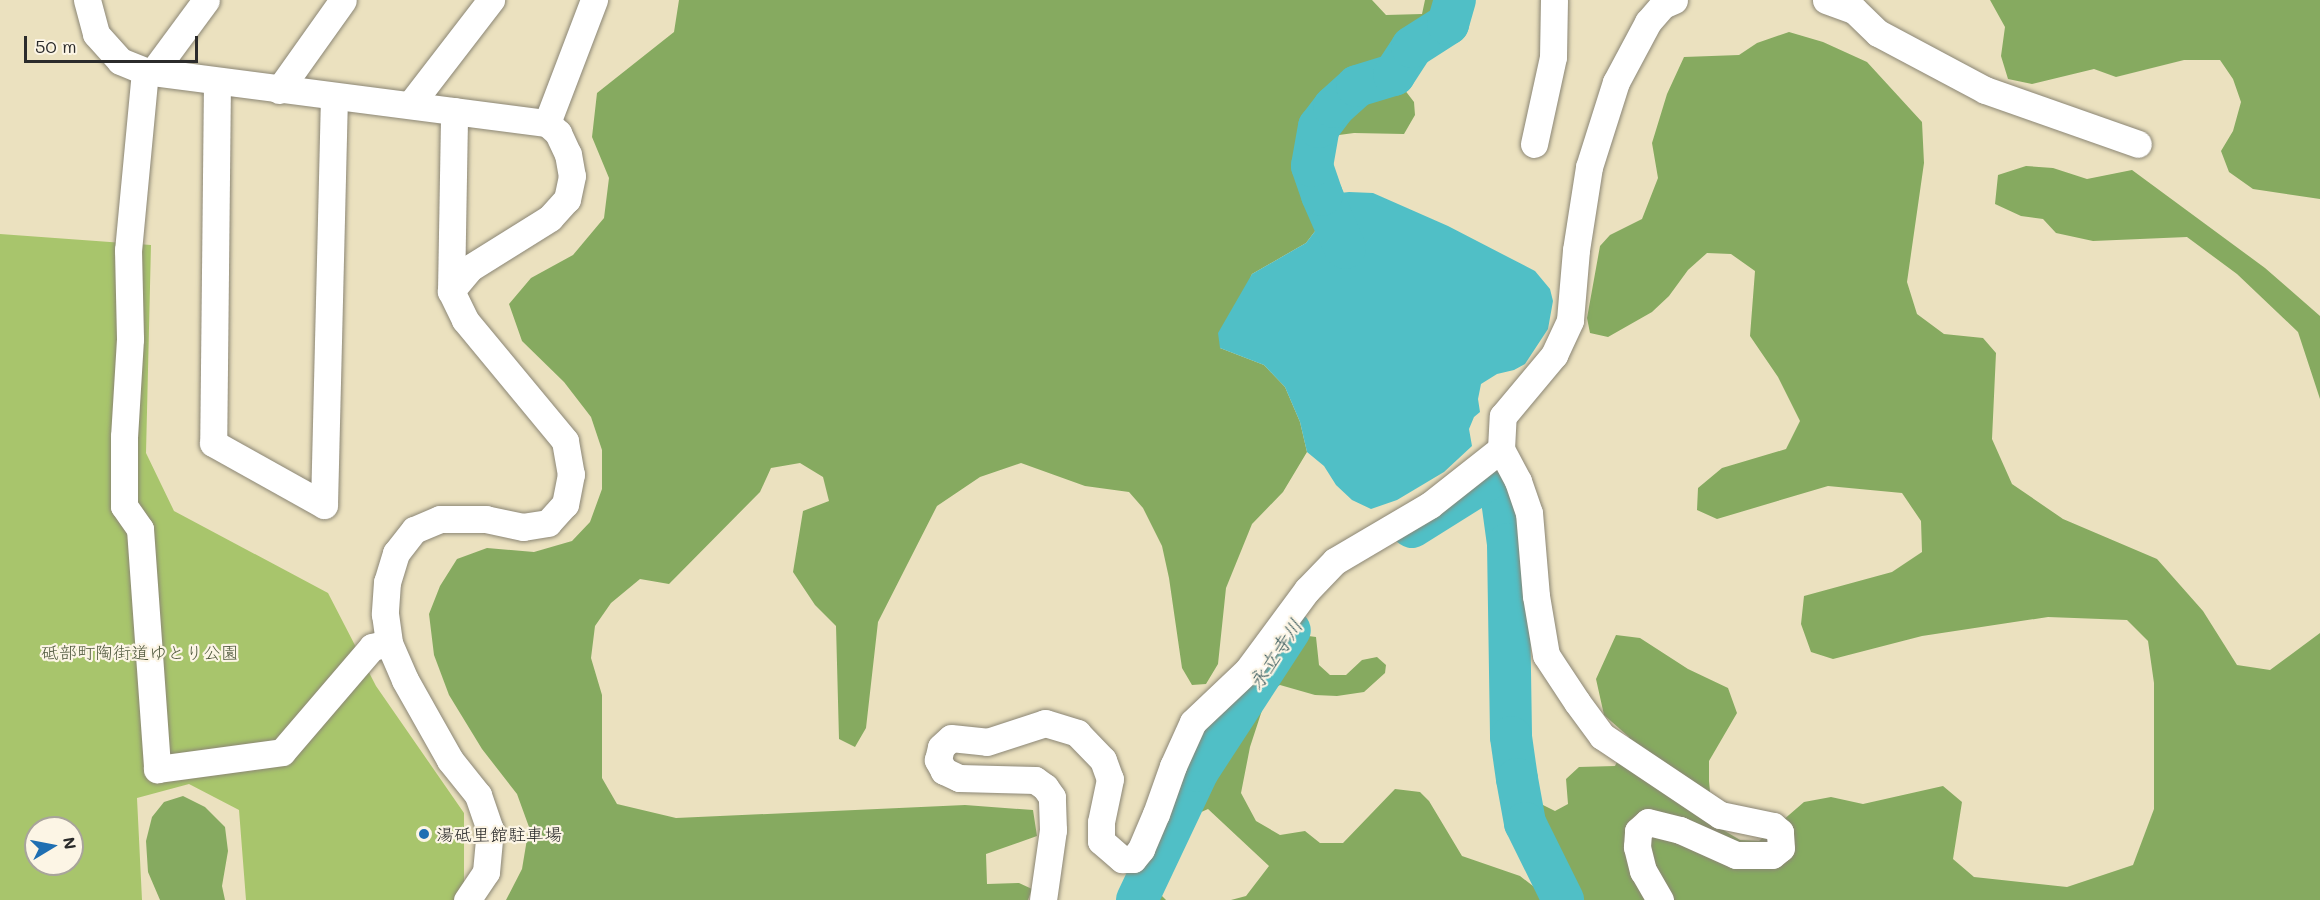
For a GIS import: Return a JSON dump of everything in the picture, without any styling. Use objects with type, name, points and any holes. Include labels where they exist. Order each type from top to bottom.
[{"type":"street","points":[[87,0],[96,34],[120,61],[148,72],[547,123],[558,133],[568,154],[572,176],[567,199],[550,218],[491,252],[470,268],[451,291]]},
{"type":"street","points":[[206,0],[148,72],[128,249],[130,339],[124,436],[124,506],[140,529],[157,769],[282,752],[372,647],[389,643]]},
{"type":"street","points":[[279,90],[343,0]]},
{"type":"street","points":[[410,105],[491,0]]},
{"type":"street","points":[[547,123],[594,0]]},
{"type":"street","points":[[1534,144],[1553,57],[1554,0]]},
{"type":"street","points":[[1660,900],[1643,871],[1637,847],[1638,831],[1647,822],[1680,830],[1736,855],[1772,855],[1781,848],[1780,832],[1773,826],[1720,816],[1602,736],[1577,702],[1546,655],[1536,596],[1529,513],[1518,481],[1502,449],[1503,416],[1554,355],[1570,320],[1576,250],[1589,167],[1616,82],[1648,22],[1663,5],[1674,0]]},
{"type":"street","points":[[1826,0],[1854,10],[1878,33],[1985,90],[2138,144]]},
{"type":"street","points":[[217,81],[213,444],[324,505],[334,96]]},
{"type":"street","points":[[454,111],[451,291],[465,320],[565,441],[571,474],[565,504],[548,523],[523,527],[486,519],[440,519],[414,530],[396,553],[387,582],[386,614],[389,643],[405,680],[450,760],[478,795],[490,830],[486,872],[467,900]]},
{"type":"street","points":[[1043,900],[1053,830],[1052,797],[1045,787],[1035,780],[959,778],[944,771],[938,760],[941,747],[951,738],[987,742],[1045,723],[1077,733],[1104,760],[1110,779],[1101,822],[1101,841],[1122,859],[1133,859],[1141,849],[1173,766],[1193,722],[1247,671],[1307,590],[1335,561],[1446,494],[1502,449]]},
{"type":"green space","points":[[679,0],[1372,0],[1386,15],[1422,14],[1425,0],[1448,0],[1443,22],[1391,59],[1391,72],[1414,102],[1415,115],[1404,134],[1354,133],[1324,137],[1303,164],[1318,199],[1322,222],[1306,243],[1252,274],[1220,348],[1264,365],[1285,387],[1300,422],[1307,452],[1283,492],[1252,524],[1226,588],[1218,664],[1206,684],[1192,685],[1182,668],[1162,546],[1143,508],[1129,492],[1085,486],[1021,463],[980,477],[937,506],[878,622],[866,728],[855,747],[839,739],[836,626],[815,605],[793,572],[803,511],[829,501],[823,477],[800,463],[771,468],[760,492],[669,584],[640,579],[611,603],[595,626],[591,658],[602,695],[602,778],[617,804],[676,818],[965,805],[1033,810],[1037,836],[986,854],[987,884],[1019,883],[1032,889],[1028,900],[506,900],[522,869],[529,827],[517,794],[482,749],[449,695],[434,655],[429,614],[440,586],[457,559],[487,548],[534,552],[572,541],[590,522],[602,489],[602,450],[591,417],[564,382],[522,341],[509,304],[531,278],[573,255],[604,218],[609,178],[592,137],[597,93],[674,32]]},
{"type":"green space","points":[[1990,0],[2320,0],[2320,199],[2253,189],[2229,172],[2221,151],[2233,131],[2241,102],[2233,79],[2220,60],[2184,60],[2116,77],[2094,69],[2032,84],[2008,79],[2001,56],[2005,27]]},
{"type":"green space","points":[[1789,32],[1823,42],[1867,62],[1922,122],[1924,163],[1907,282],[1917,314],[1944,334],[1983,338],[1996,353],[1992,439],[2012,484],[2063,519],[2157,559],[2203,611],[2237,665],[2270,670],[2320,633],[2320,900],[1582,900],[1537,835],[1534,808],[1543,805],[1555,811],[1568,804],[1566,779],[1579,767],[1615,766],[1629,737],[1604,715],[1596,679],[1616,635],[1640,638],[1688,669],[1728,688],[1737,713],[1709,761],[1709,781],[1713,824],[1740,840],[1759,841],[1804,802],[1831,797],[1863,804],[1943,786],[1962,802],[1953,859],[1974,877],[2067,887],[2133,865],[2154,809],[2154,683],[2148,641],[2127,620],[2048,617],[1922,636],[1833,659],[1811,652],[1801,624],[1804,596],[1892,572],[1922,552],[1921,521],[1902,493],[1828,486],[1717,519],[1697,510],[1698,488],[1722,468],[1786,449],[1800,421],[1778,377],[1750,336],[1755,271],[1731,254],[1707,253],[1688,270],[1669,296],[1652,312],[1608,337],[1590,333],[1587,318],[1600,246],[1610,235],[1642,219],[1658,178],[1652,143],[1667,94],[1684,57],[1739,55],[1757,43]]},
{"type":"green space","points":[[2026,166],[2053,168],[2087,179],[2132,170],[2265,268],[2320,316],[2320,399],[2298,332],[2237,274],[2187,237],[2093,241],[2056,233],[2043,219],[2021,216],[1995,204],[1998,175]]},
{"type":"green space","name":"砥部町陶街道ゆとり公園","points":[[0,234],[151,245],[146,453],[174,511],[328,593],[376,686],[464,813],[464,900],[246,900],[239,810],[189,784],[137,798],[142,900],[0,900]]},
{"type":"green space","points":[[1301,635],[1316,637],[1319,665],[1330,675],[1346,675],[1362,660],[1377,657],[1386,665],[1385,673],[1364,692],[1337,696],[1315,695],[1280,685],[1268,692],[1250,747],[1241,793],[1256,821],[1280,835],[1305,831],[1320,843],[1343,843],[1395,789],[1420,792],[1429,801],[1462,856],[1520,876],[1551,900],[1231,900],[1246,896],[1269,866],[1208,809],[1188,818],[1184,837],[1172,851],[1160,852],[1156,840],[1171,799],[1287,640]]},
{"type":"green space","points":[[183,796],[205,807],[225,827],[228,851],[222,886],[225,900],[160,900],[148,872],[146,841],[152,817],[164,802]]},
{"type":"green space","points":[[1142,892],[1160,894],[1166,900],[1134,900]]},
{"type":"water","points":[[1349,192],[1373,193],[1448,226],[1535,271],[1550,289],[1553,301],[1548,329],[1525,364],[1514,370],[1497,374],[1481,384],[1478,399],[1480,412],[1474,417],[1469,429],[1472,446],[1444,472],[1397,500],[1371,509],[1352,500],[1336,485],[1324,466],[1307,452],[1300,422],[1285,387],[1264,365],[1220,348],[1218,333],[1252,274],[1306,243],[1322,222],[1318,199],[1322,195]]},
{"type":"waterway","name":"永立寺川","points":[[1345,248],[1312,166],[1319,127],[1334,107],[1357,86],[1394,75],[1412,47],[1448,24],[1455,0]]},
{"type":"waterway","name":"永立寺川","points":[[1412,527],[1490,478]]},
{"type":"waterway","points":[[1492,479],[1502,500],[1508,544],[1511,737],[1517,779],[1525,823],[1563,900]]},
{"type":"waterway","name":"永立寺川","points":[[1137,900],[1198,771],[1290,630]]},
{"type":"place","name":"湯砥里館駐車場","points":[[424,834]]}]
